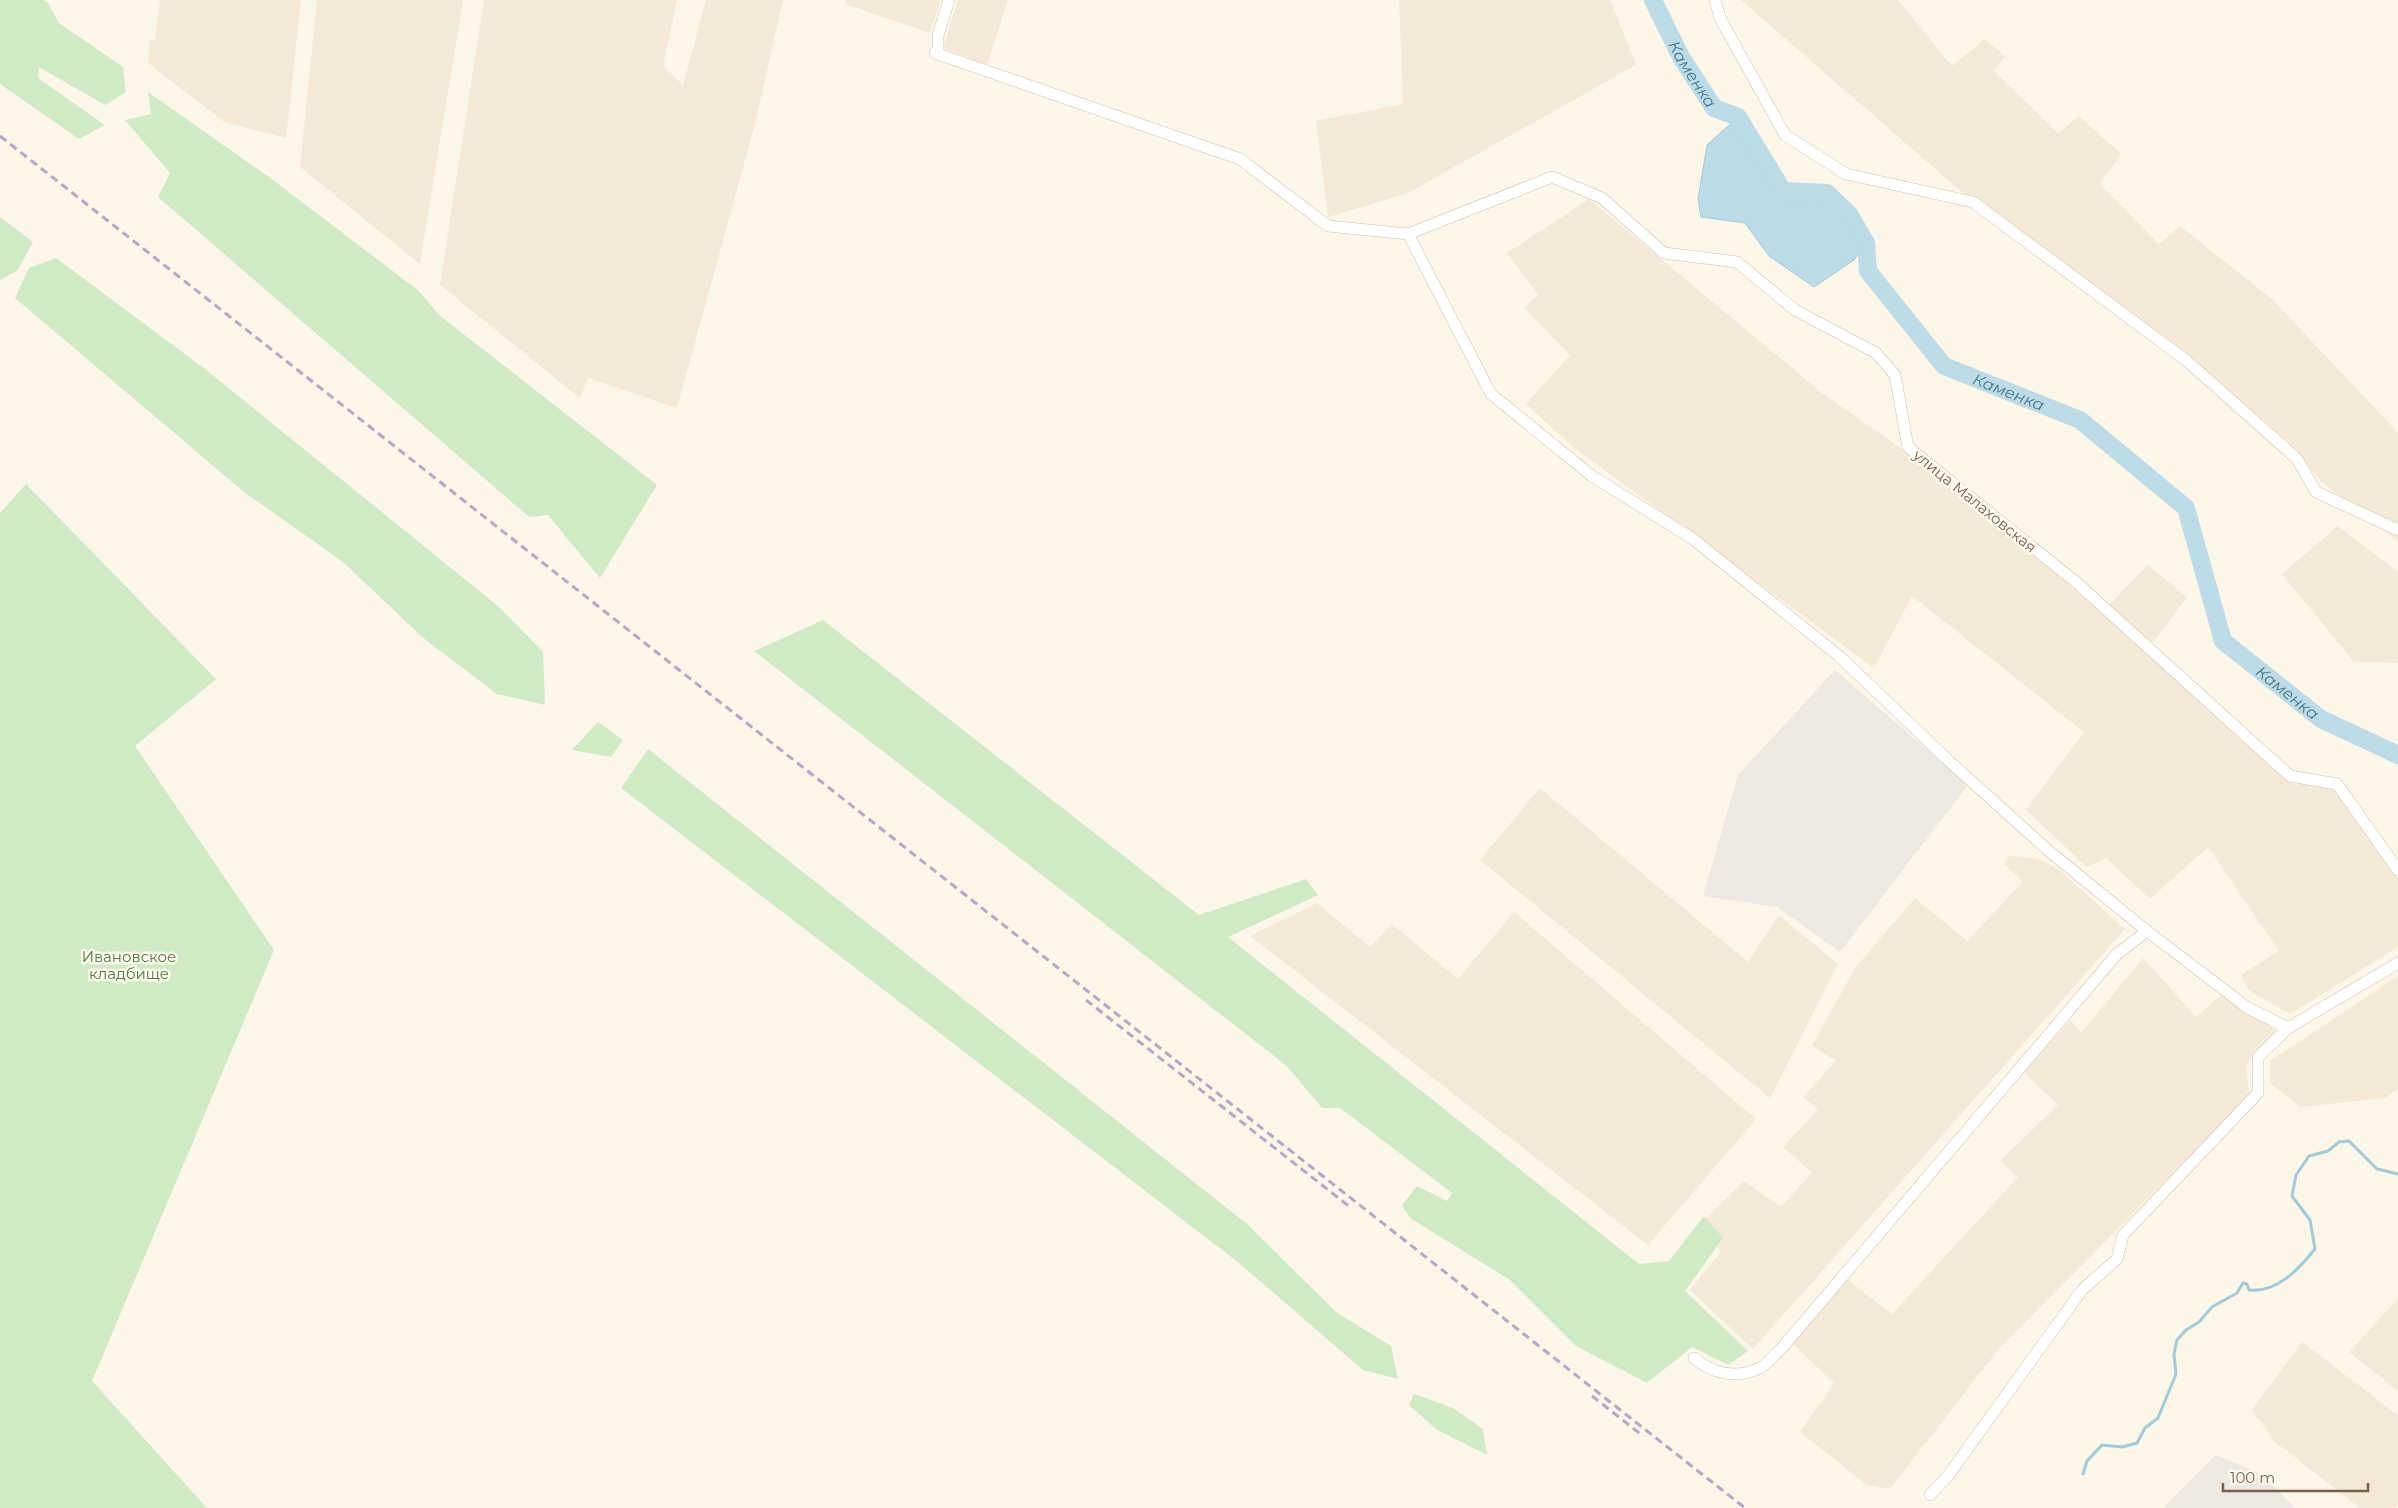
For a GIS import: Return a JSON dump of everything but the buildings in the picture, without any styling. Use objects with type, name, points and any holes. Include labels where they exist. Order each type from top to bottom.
[{"type":"street","points":[[948,0],[938,34],[938,50],[935,53],[1240,159],[1328,226],[1408,234],[1491,394],[1592,476],[1693,539],[1831,650],[1950,762],[2050,852],[2147,931],[2248,1008],[2288,1028]]},
{"type":"street","points":[[1715,0],[1720,18],[1785,135],[1846,174],[1973,202],[2187,361],[2297,459],[2316,492],[2398,530]]},
{"type":"street","name":"улица Малаховская","points":[[1408,234],[1552,177],[1602,198],[1664,253],[1737,262],[1795,310],[1876,352],[1895,375],[1908,447],[2077,582],[2290,776],[2337,784],[2398,870]]},
{"type":"street","points":[[1694,1358],[1707,1369],[1730,1375],[1760,1368],[1781,1349],[2117,954],[2147,931]]},
{"type":"street","points":[[1930,1495],[1947,1477],[2082,1290],[2117,1259],[2123,1235],[2258,1093],[2258,1057],[2288,1028],[2398,963]]},
{"type":"shaded area","points":[[160,0],[301,0],[286,138],[224,122],[148,63],[150,40],[155,40]]},
{"type":"shaded area","points":[[317,0],[463,0],[420,264],[300,167]]},
{"type":"shaded area","points":[[484,0],[677,0],[663,66],[683,85],[706,0],[783,0],[755,124],[677,408],[588,378],[580,398],[440,285]]},
{"type":"shaded area","points":[[846,0],[941,0],[930,33],[845,4]]},
{"type":"shaded area","points":[[958,0],[1008,0],[987,65],[943,48]]},
{"type":"shaded area","points":[[1399,0],[1610,0],[1636,65],[1408,193],[1328,217],[1316,121],[1403,104]]},
{"type":"shaded area","points":[[1741,0],[1898,0],[1952,66],[1985,39],[2005,56],[1994,71],[2058,133],[2079,116],[2121,154],[2100,184],[2159,244],[2180,226],[2273,300],[2398,433],[2398,542],[2320,480],[2286,440],[1987,214]]},
{"type":"shaded area","points":[[1589,199],[1822,393],[1968,495],[2101,613],[2148,565],[2187,597],[2148,649],[2293,784],[2330,779],[2398,879],[2398,947],[2290,1014],[2248,990],[2241,975],[2279,951],[2208,847],[2150,899],[2106,858],[2087,867],[2026,810],[2084,732],[1912,596],[1874,668],[1572,446],[1526,404],[1570,355],[1524,308],[1538,295],[1507,253]]},
{"type":"shaded area","points":[[2338,526],[2398,572],[2398,663],[2354,662],[2282,574]]},
{"type":"shaded area","points":[[1835,670],[1968,785],[1840,952],[1777,907],[1703,896],[1738,775]]},
{"type":"shaded area","points":[[1540,788],[1748,962],[1779,915],[1838,964],[1770,1098],[1480,860]]},
{"type":"shaded area","points":[[2010,856],[2037,858],[2057,868],[2125,929],[1753,1349],[1690,1290],[1721,1252],[1700,1224],[1744,1181],[1781,1207],[1812,1173],[1783,1147],[1818,1110],[1803,1097],[1836,1061],[1812,1046],[1855,968],[1915,898],[1967,941],[2023,882],[2004,864]]},
{"type":"shaded area","points":[[1317,903],[1370,947],[1392,924],[1458,979],[1514,912],[1756,1119],[1648,1245],[1250,936]]},
{"type":"shaded area","points":[[2143,958],[2196,1017],[2221,995],[2277,1031],[2246,1064],[2249,1096],[1997,1351],[1890,1489],[1867,1485],[1800,1432],[1834,1383],[1792,1343],[1847,1279],[1892,1314],[2018,1177],[2000,1161],[2058,1105],[2023,1071],[2071,1020],[2081,1033]]},
{"type":"shaded area","points":[[2398,976],[2398,1089],[2386,1098],[2300,1107],[2270,1083],[2270,1061]]},
{"type":"shaded area","points":[[2398,1299],[2398,1391],[2349,1352]]},
{"type":"shaded area","points":[[2302,1342],[2398,1415],[2398,1504],[2395,1508],[2360,1508],[2274,1441],[2252,1410]]},
{"type":"shaded area","points":[[2216,1455],[2259,1473],[2296,1508],[2163,1508]]},
{"type":"green space","points":[[0,0],[43,0],[48,3],[59,23],[123,67],[126,92],[105,105],[39,67],[38,78],[105,125],[79,139],[0,84]]},
{"type":"green space","points":[[148,92],[273,180],[419,291],[439,315],[657,485],[600,578],[548,515],[529,517],[158,197],[170,173],[125,120],[151,114]]},
{"type":"green space","points":[[0,217],[33,242],[17,271],[0,280]]},
{"type":"green space","points":[[56,258],[205,369],[498,606],[543,652],[545,705],[497,694],[422,637],[343,562],[244,492],[15,298],[29,268]]},
{"type":"green space","name":"Ивановское кладбище","points":[[26,484],[216,679],[135,746],[274,950],[92,1381],[207,1508],[0,1508],[0,513]]},
{"type":"green space","points":[[823,620],[1199,915],[1306,879],[1318,895],[1228,937],[1639,1264],[1669,1261],[1704,1216],[1723,1238],[1685,1291],[1748,1351],[1728,1365],[1692,1347],[1647,1383],[1576,1346],[1510,1280],[1410,1218],[1402,1205],[1417,1186],[1447,1201],[1452,1193],[1340,1108],[1322,1108],[1287,1066],[754,651]]},
{"type":"green space","points":[[598,722],[623,740],[611,757],[572,750]]},
{"type":"green space","points":[[648,749],[1247,1224],[1336,1312],[1391,1346],[1398,1379],[1363,1370],[1239,1263],[621,788]]},
{"type":"green space","points":[[1414,1394],[1453,1408],[1483,1429],[1487,1455],[1437,1430],[1409,1405]]},
{"type":"water","points":[[1738,117],[1783,191],[1827,193],[1849,214],[1866,243],[1854,260],[1814,287],[1769,256],[1745,223],[1701,217],[1698,199],[1707,145]]},
{"type":"waterway","name":"Каменка","points":[[1653,0],[1681,57],[1714,108],[1738,117],[1783,191],[1827,193],[1849,214],[1866,243],[1868,271],[1944,366],[2080,420],[2186,508],[2223,641],[2321,719],[2398,755]]},
{"type":"waterway","points":[[2083,1474],[2087,1461],[2102,1445],[2122,1447],[2137,1443],[2145,1428],[2158,1418],[2176,1374],[2174,1354],[2177,1340],[2186,1330],[2199,1322],[2212,1307],[2237,1293],[2243,1283],[2247,1284],[2249,1290],[2269,1288],[2278,1284],[2294,1272],[2315,1249],[2310,1220],[2292,1196],[2296,1175],[2309,1156],[2328,1151],[2339,1142],[2349,1141],[2377,1169],[2398,1174]]},
{"type":"railway","points":[[0,136],[1745,1508]]},
{"type":"railway","points":[[1086,1000],[1350,1207]]},
{"type":"railway","points":[[1592,1396],[1643,1436]]}]
